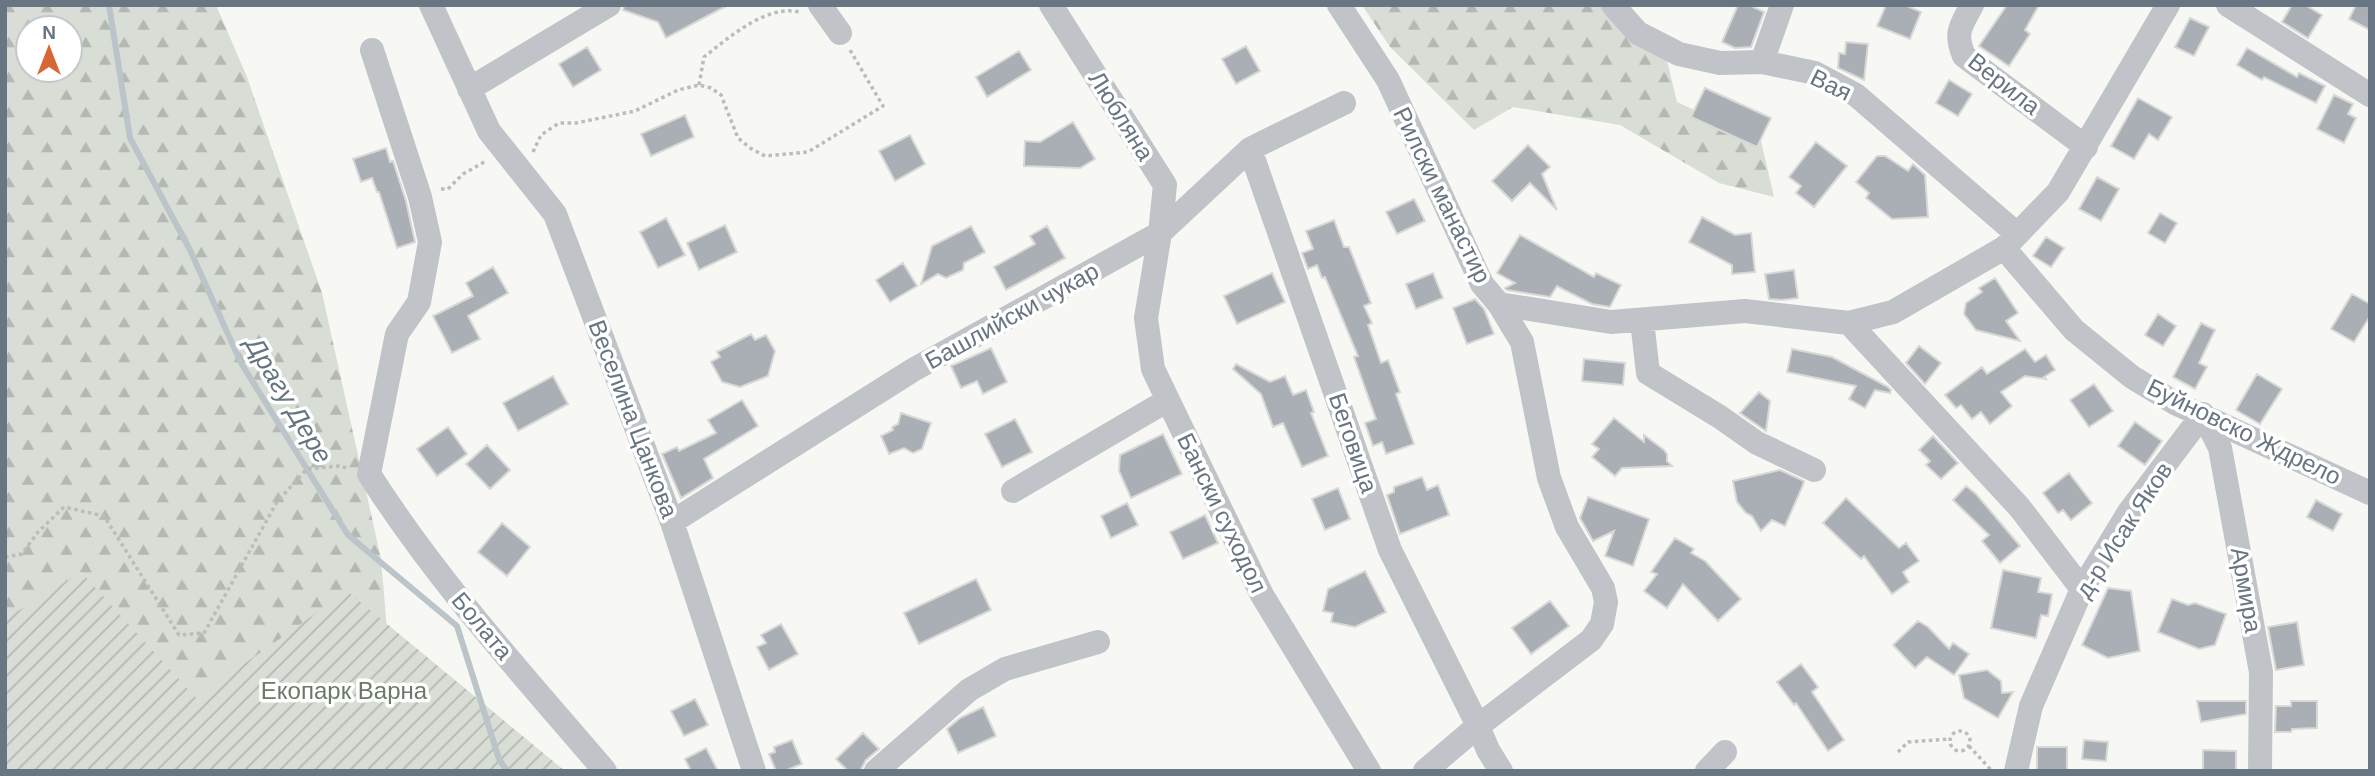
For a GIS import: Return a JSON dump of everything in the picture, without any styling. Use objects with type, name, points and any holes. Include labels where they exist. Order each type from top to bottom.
[{"type":"street","name":"Веселина Цанкова","points":[[431,5],[489,131],[555,214],[672,522],[754,771]]},
{"type":"street","points":[[470,89],[609,5]]},
{"type":"street","name":"Любляна","points":[[1051,5],[1165,185],[1160,233]]},
{"type":"street","name":"Рилски манастир","points":[[1339,5],[1388,80],[1482,284],[1499,304],[1522,342],[1549,478],[1567,527],[1603,588],[1606,602],[1602,624],[1591,640],[1478,726]]},
{"type":"street","name":"Вая","points":[[1613,5],[1638,33],[1679,54],[1720,62],[1762,62],[1815,73],[1856,95],[2011,241]]},
{"type":"street","points":[[1762,62],[1782,5]]},
{"type":"street","name":"Верила","points":[[1972,5],[1959,30],[1959,43],[1964,56],[2086,147]]},
{"type":"street","points":[[1499,304],[1611,322],[1745,311],[1849,323],[1893,312],[2011,241],[2058,192],[2168,5]]},
{"type":"street","points":[[2228,5],[2370,95]]},
{"type":"street","points":[[811,9],[840,33]]},
{"type":"street","points":[[369,474],[397,334],[419,302],[430,242],[414,179],[372,50]]},
{"type":"street","name":"Башлийски чукар","points":[[672,522],[913,370],[1160,233],[1250,149],[1344,103]]},
{"type":"street","name":"Беговица","points":[[1250,149],[1390,550],[1478,726]]},
{"type":"street","name":"Бански суходол","points":[[1160,233],[1146,318],[1153,369],[1262,595],[1369,771]]},
{"type":"street","name":"Буйновско Ждрело","points":[[2011,241],[2074,330],[2132,377],[2175,402],[2370,493]]},
{"type":"street","points":[[1642,321],[1648,373],[1757,443],[1814,470]]},
{"type":"street","points":[[1849,323],[2021,508],[2082,589]]},
{"type":"street","points":[[1013,491],[1168,400]]},
{"type":"street","name":"д-р Исак Яков","points":[[2018,769],[2031,706],[2082,589],[2129,512],[2203,414]]},
{"type":"street","name":"Армира","points":[[2203,414],[2220,448],[2261,672],[2260,771]]},
{"type":"street","name":"Болата","points":[[369,474],[455,594],[605,771]]},
{"type":"street","points":[[876,771],[969,690],[1005,669],[1098,642]]},
{"type":"street","points":[[1425,771],[1478,726],[1488,750],[1502,771]]},
{"type":"street","points":[[1707,771],[1725,752]]},
{"type":"path","points":[[699,85],[704,57],[737,31],[770,14],[811,9]]},
{"type":"path","points":[[523,173],[541,135],[559,123],[576,123],[635,111],[678,90],[699,85],[711,88],[721,95],[738,138],[750,148],[765,156],[808,152],[883,106],[840,33]]},
{"type":"path","points":[[414,179],[426,189],[448,189],[463,174],[505,150]]},
{"type":"path","points":[[5,557],[22,554],[38,532],[64,507],[104,516],[179,635],[204,633],[277,502],[307,469],[339,466],[369,474]]},
{"type":"path","points":[[1969,746],[1961,752],[1955,751],[1950,746],[1950,739],[1956,732],[1969,736],[1969,746],[1992,771]]},
{"type":"path","points":[[1898,752],[1908,742],[1950,739]]},
{"type":"green space","points":[[5,5],[216,5],[247,77],[322,293],[381,559],[399,771],[5,771]]},
{"type":"green space","points":[[1362,5],[1619,5],[1663,44],[1677,102],[1761,141],[1774,197],[1719,183],[1620,125],[1513,107],[1474,130],[1390,47]]},
{"type":"green space","name":"Екопарк Варна","points":[[81,572],[196,698],[347,591],[565,771],[5,771],[5,619]]},
{"type":"building","points":[[624,5],[728,5],[666,38],[658,22],[623,10]]},
{"type":"building","points":[[1738,5],[1749,5],[1764,12],[1751,47],[1735,48],[1722,42]]},
{"type":"building","points":[[1886,5],[1905,5],[1921,12],[1910,39],[1877,26]]},
{"type":"building","points":[[2007,5],[2039,5],[2025,30],[2030,34],[2009,66],[1979,46]]},
{"type":"building","points":[[2292,5],[2305,5],[2322,15],[2308,38],[2282,22]]},
{"type":"building","points":[[2356,5],[2370,5],[2370,30],[2349,19]]},
{"type":"building","points":[[2190,18],[2209,27],[2194,56],[2175,47]]},
{"type":"building","points":[[1846,42],[1868,44],[1864,80],[1838,68],[1839,53],[1845,54]]},
{"type":"building","points":[[1246,46],[1260,71],[1236,84],[1222,59]]},
{"type":"building","points":[[587,47],[601,70],[573,87],[559,64]]},
{"type":"building","points":[[2247,48],[2297,77],[2299,73],[2325,86],[2316,103],[2264,77],[2262,80],[2237,65]]},
{"type":"building","points":[[1019,51],[1031,70],[987,97],[976,77]]},
{"type":"building","points":[[1949,80],[1972,94],[1958,116],[1936,103]]},
{"type":"building","points":[[1705,88],[1771,118],[1757,147],[1691,117]]},
{"type":"building","points":[[2334,95],[2353,104],[2348,114],[2356,118],[2344,143],[2317,129]]},
{"type":"building","points":[[2138,98],[2172,117],[2158,140],[2149,134],[2134,159],[2111,146]]},
{"type":"building","points":[[685,115],[694,137],[651,156],[641,134]]},
{"type":"building","points":[[1073,122],[1095,159],[1080,168],[1024,166],[1025,141],[1040,142]]},
{"type":"building","points":[[910,135],[925,164],[895,181],[879,151]]},
{"type":"building","points":[[1816,142],[1847,166],[1814,207],[1796,193],[1801,186],[1789,177]]},
{"type":"building","points":[[1528,145],[1550,167],[1542,174],[1557,210],[1530,183],[1512,201],[1492,181]]},
{"type":"building","points":[[386,148],[406,201],[415,242],[397,248],[379,192],[372,178],[361,182],[353,159]]},
{"type":"building","points":[[1877,156],[1885,156],[1908,171],[1913,164],[1925,175],[1928,217],[1892,219],[1866,198],[1869,193],[1856,182]]},
{"type":"building","points":[[2097,177],[2119,189],[2101,221],[2079,209]]},
{"type":"building","points":[[1414,199],[1425,221],[1397,234],[1386,212]]},
{"type":"building","points":[[2160,213],[2177,223],[2165,243],[2148,233]]},
{"type":"building","points":[[1702,217],[1735,235],[1751,233],[1755,272],[1732,274],[1732,265],[1689,242]]},
{"type":"building","points":[[666,218],[685,255],[658,268],[640,232]]},
{"type":"building","points":[[1334,220],[1344,247],[1349,247],[1371,303],[1364,306],[1372,323],[1368,325],[1381,363],[1388,360],[1400,392],[1396,394],[1414,444],[1386,454],[1382,442],[1373,446],[1365,423],[1376,419],[1354,357],[1358,356],[1325,277],[1322,278],[1317,265],[1308,269],[1302,253],[1313,249],[1306,231]]},
{"type":"building","points":[[725,225],[737,252],[699,270],[687,243]]},
{"type":"building","points":[[971,226],[985,252],[964,263],[963,270],[946,278],[938,274],[921,284],[932,246]]},
{"type":"building","points":[[1047,226],[1065,258],[1006,290],[994,267],[1035,244],[1030,236]]},
{"type":"building","points":[[1520,235],[1594,277],[1596,273],[1621,285],[1610,307],[1592,304],[1557,286],[1550,297],[1507,290],[1505,288],[1515,283],[1497,273]]},
{"type":"building","points":[[2046,237],[2064,248],[2051,267],[2033,256]]},
{"type":"building","points":[[903,263],[917,286],[890,302],[876,280]]},
{"type":"building","points":[[493,267],[508,293],[468,316],[480,339],[452,353],[433,316],[473,296],[466,283]]},
{"type":"building","points":[[1794,270],[1798,298],[1769,299],[1765,274]]},
{"type":"building","points":[[1272,273],[1285,302],[1237,324],[1224,296]]},
{"type":"building","points":[[1433,273],[1443,298],[1416,309],[1406,284]]},
{"type":"building","points":[[1995,278],[2018,313],[2006,321],[2020,341],[1976,330],[1964,314],[1966,303],[1982,292],[1979,288]]},
{"type":"building","points":[[2352,294],[2370,304],[2370,316],[2354,342],[2331,329]]},
{"type":"building","points":[[1475,299],[1484,309],[1494,334],[1467,344],[1453,308]]},
{"type":"building","points":[[2158,314],[2176,326],[2163,346],[2145,335]]},
{"type":"building","points":[[2201,323],[2215,330],[2199,363],[2207,367],[2195,389],[2173,377]]},
{"type":"building","points":[[751,334],[755,340],[766,335],[775,351],[768,376],[740,387],[722,382],[711,362],[720,357],[717,352]]},
{"type":"building","points":[[1919,346],[1941,363],[1925,384],[1906,363]]},
{"type":"building","points":[[991,348],[1007,382],[983,394],[977,381],[961,388],[951,366]]},
{"type":"building","points":[[1792,349],[1832,357],[1888,387],[1890,393],[1875,390],[1865,408],[1849,399],[1856,386],[1787,372]]},
{"type":"building","points":[[2025,349],[2035,362],[2046,355],[2055,370],[2044,377],[2046,379],[2025,376],[2001,392],[2012,406],[1990,424],[1981,412],[1972,419],[1961,405],[1956,408],[1945,395],[1982,367],[1987,374]]},
{"type":"building","points":[[1584,359],[1625,363],[1623,385],[1582,381]]},
{"type":"building","points":[[1236,364],[1270,382],[1285,376],[1293,395],[1306,390],[1314,412],[1311,413],[1328,456],[1302,467],[1283,423],[1273,427],[1261,394],[1233,369]]},
{"type":"building","points":[[2257,374],[2282,389],[2260,424],[2236,410]]},
{"type":"building","points":[[553,376],[568,404],[518,431],[503,403]]},
{"type":"building","points":[[2094,384],[2113,411],[2089,427],[2070,400]]},
{"type":"building","points":[[1759,392],[1770,401],[1766,431],[1740,413]]},
{"type":"building","points":[[742,400],[758,426],[704,459],[713,478],[681,498],[662,454],[677,447],[679,451],[716,433],[708,420]]},
{"type":"building","points":[[901,413],[931,423],[922,449],[913,453],[904,448],[889,454],[881,436],[893,430],[892,427],[898,424]]},
{"type":"building","points":[[1614,418],[1644,442],[1644,435],[1664,450],[1667,461],[1672,466],[1622,468],[1615,476],[1592,457],[1599,449],[1592,444]]},
{"type":"building","points":[[1015,419],[1032,452],[1002,467],[985,434]]},
{"type":"building","points":[[2135,422],[2162,441],[2145,465],[2118,446]]},
{"type":"building","points":[[448,427],[467,454],[437,476],[417,449]]},
{"type":"building","points":[[1163,434],[1182,474],[1131,498],[1119,471],[1120,455]]},
{"type":"building","points":[[1933,436],[1958,463],[1941,479],[1926,465],[1930,461],[1919,450]]},
{"type":"building","points":[[487,445],[510,470],[490,489],[466,464]]},
{"type":"building","points":[[1780,470],[1804,481],[1803,485],[1785,526],[1772,520],[1761,531],[1752,516],[1737,502],[1733,481]]},
{"type":"building","points":[[2069,473],[2092,503],[2071,520],[2063,510],[2058,513],[2043,493]]},
{"type":"building","points":[[1422,477],[1427,490],[1438,485],[1449,515],[1400,534],[1387,495],[1394,492],[1394,487]]},
{"type":"building","points":[[1966,486],[2020,546],[2000,563],[1982,541],[1989,535],[1953,500]]},
{"type":"building","points":[[1338,488],[1350,519],[1325,530],[1312,499]]},
{"type":"building","points":[[1588,497],[1649,519],[1633,566],[1605,556],[1614,531],[1593,541],[1580,518]]},
{"type":"building","points":[[1846,498],[1899,548],[1906,543],[1919,561],[1903,572],[1909,582],[1892,594],[1864,556],[1861,559],[1823,523]]},
{"type":"building","points":[[2316,500],[2342,514],[2333,531],[2307,517]]},
{"type":"building","points":[[1127,503],[1138,525],[1111,538],[1101,516]]},
{"type":"building","points":[[1205,515],[1218,543],[1183,559],[1170,532]]},
{"type":"building","points":[[502,523],[530,547],[507,576],[478,552]]},
{"type":"building","points":[[1675,538],[1694,549],[1691,553],[1705,561],[1741,599],[1718,621],[1683,584],[1667,608],[1644,591],[1657,574],[1651,572]]},
{"type":"building","points":[[2003,570],[2041,578],[2038,592],[2052,594],[2048,616],[2041,615],[2036,638],[1991,628]]},
{"type":"building","points":[[1365,571],[1386,612],[1355,627],[1331,622],[1333,613],[1323,611],[1328,589]]},
{"type":"building","points":[[976,579],[991,610],[919,644],[904,613]]},
{"type":"building","points":[[2108,588],[2131,591],[2140,651],[2108,658],[2082,645]]},
{"type":"building","points":[[2172,599],[2188,605],[2195,603],[2226,614],[2215,645],[2199,649],[2158,632]]},
{"type":"building","points":[[1550,601],[1569,626],[1531,654],[1512,628]]},
{"type":"building","points":[[1918,621],[1928,627],[1949,649],[1953,643],[1969,654],[1954,675],[1927,657],[1915,668],[1893,645]]},
{"type":"building","points":[[2297,622],[2304,665],[2276,670],[2268,627]]},
{"type":"building","points":[[781,624],[798,654],[769,670],[757,647],[766,643],[761,635]]},
{"type":"building","points":[[1801,664],[1818,687],[1812,692],[1844,740],[1828,751],[1796,703],[1794,705],[1777,682]]},
{"type":"building","points":[[1987,670],[2001,681],[2002,693],[2013,692],[1998,718],[1964,698],[1959,675]]},
{"type":"building","points":[[695,699],[708,725],[684,736],[671,711]]},
{"type":"building","points":[[2197,701],[2246,701],[2246,714],[2201,722]]},
{"type":"building","points":[[2291,701],[2317,701],[2317,728],[2275,732],[2276,706],[2291,706]]},
{"type":"building","points":[[983,707],[996,736],[958,753],[947,729],[960,718]]},
{"type":"building","points":[[863,733],[879,749],[866,760],[860,771],[848,771],[836,759]]},
{"type":"building","points":[[792,740],[802,764],[776,771],[769,754],[775,752],[774,747]]},
{"type":"building","points":[[2084,740],[2108,742],[2106,761],[2082,759]]},
{"type":"building","points":[[2037,747],[2067,747],[2067,771],[2037,771]]},
{"type":"building","points":[[706,748],[718,771],[691,771],[685,759]]},
{"type":"building","points":[[2203,750],[2236,751],[2236,771],[2203,771]]},
{"type":"waterway","name":"Драгу Дере","points":[[109,5],[130,138],[190,250],[241,363],[348,535],[457,626],[499,759],[507,771]]}]
